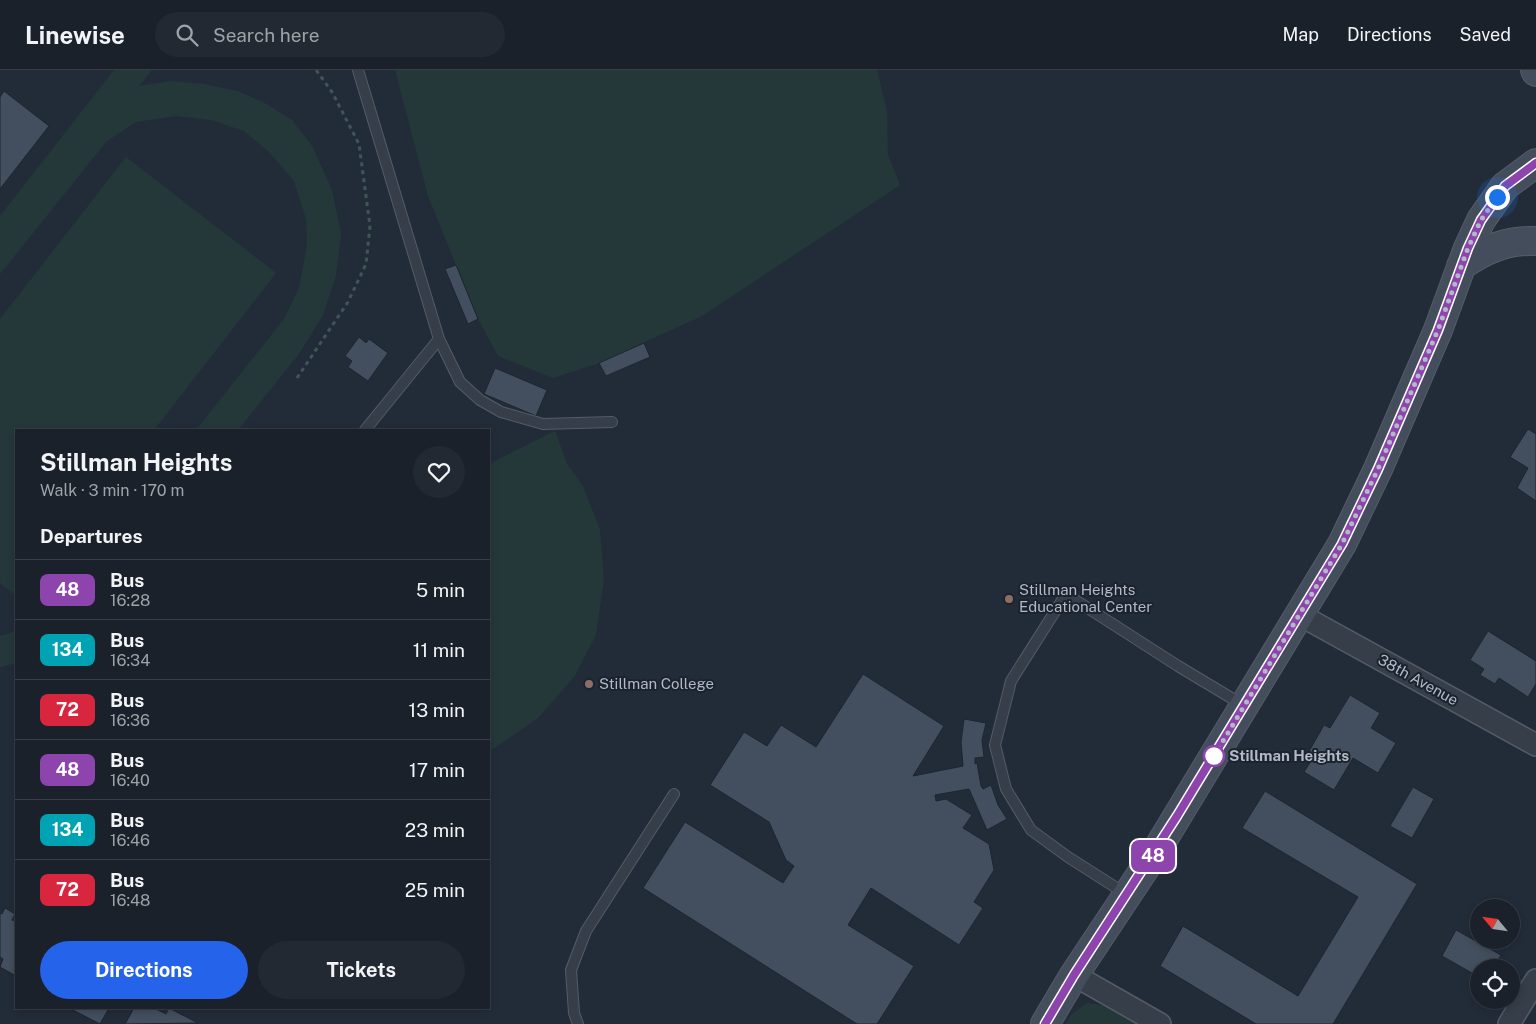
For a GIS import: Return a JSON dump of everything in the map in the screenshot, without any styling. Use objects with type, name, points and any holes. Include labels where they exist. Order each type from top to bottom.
[{"type":"street","points":[[1045,1024],[1074,975],[1159,846],[1342,544],[1378,469],[1438,330],[1468,248],[1481,220],[1505,186],[1536,163]]},
{"type":"street","points":[[1461,266],[1480,253],[1505,244],[1514,241],[1536,240]]},
{"type":"street","name":"38th Avenue","points":[[1300,615],[1536,745]]},
{"type":"street","points":[[1074,975],[1160,1024]]},
{"type":"street","points":[[1509,1024],[1536,980]]},
{"type":"lane","points":[[358,70],[439,339],[460,382],[480,400],[501,412],[543,424],[612,422]]},
{"type":"lane","points":[[366,429],[439,339]]},
{"type":"lane","points":[[1127,895],[1068,857],[1031,830],[1006,790],[995,745],[1011,681],[1066,594],[1244,706]]},
{"type":"lane","points":[[578,1024],[574,1013],[571,970],[586,931],[674,794]]},
{"type":"path","points":[[297,378],[348,302],[366,264],[370,226],[359,144],[332,92],[316,70]]},
{"type":"green space","points":[[114,70],[152,70],[139,86],[172,81],[204,84],[237,91],[263,102],[292,120],[312,146],[332,190],[341,233],[336,275],[323,315],[299,354],[239,429],[197,429],[284,319],[299,288],[307,245],[306,219],[294,181],[269,152],[244,131],[211,120],[176,116],[136,122],[106,142],[0,274],[0,216]]},
{"type":"green space","points":[[395,70],[877,70],[887,111],[888,155],[900,185],[702,316],[599,363],[553,378],[498,356],[478,319],[428,196]]},
{"type":"green space","points":[[126,157],[276,273],[155,429],[15,429],[15,595],[0,583],[0,319]]},
{"type":"green space","points":[[555,431],[567,464],[583,486],[600,530],[604,579],[596,635],[574,677],[538,718],[490,750],[490,464]]},
{"type":"green space","points":[[15,630],[15,663],[0,667],[0,636]]},
{"type":"green space","points":[[1087,1003],[1108,1006],[1137,1024],[1066,1024],[1071,1015]]},
{"type":"building","points":[[4,91],[49,126],[0,189],[0,97]]},
{"type":"building","points":[[456,265],[478,319],[468,324],[445,269]]},
{"type":"building","points":[[359,337],[366,343],[369,339],[388,353],[368,381],[348,367],[352,361],[345,356]]},
{"type":"building","points":[[644,343],[650,357],[606,376],[599,363]]},
{"type":"building","points":[[495,368],[547,390],[536,416],[484,394]]},
{"type":"building","points":[[1528,429],[1536,434],[1536,501],[1517,488],[1528,468],[1510,457]]},
{"type":"building","points":[[1488,631],[1536,661],[1536,684],[1528,697],[1499,678],[1495,684],[1480,675],[1484,669],[1470,660]]},
{"type":"building","points":[[863,674],[944,726],[913,776],[963,766],[961,742],[964,719],[986,723],[982,740],[984,757],[975,758],[975,764],[977,763],[981,786],[983,789],[991,785],[998,805],[1007,819],[987,830],[969,789],[935,795],[936,801],[946,799],[972,815],[963,828],[989,844],[994,870],[974,902],[983,908],[959,945],[871,888],[848,925],[914,966],[877,1024],[857,1024],[643,888],[685,822],[783,883],[794,866],[786,860],[769,822],[710,785],[744,732],[767,746],[781,725],[816,747]]},
{"type":"building","points":[[1350,695],[1380,713],[1371,728],[1396,743],[1378,773],[1353,758],[1334,790],[1304,772],[1314,756],[1308,753],[1324,725],[1330,728]]},
{"type":"building","points":[[1413,787],[1434,799],[1412,838],[1390,826]]},
{"type":"building","points":[[1265,791],[1417,884],[1333,1024],[1256,1024],[1160,966],[1183,926],[1298,996],[1358,897],[1242,828]]},
{"type":"building","points":[[5,908],[15,914],[12,920],[15,922],[15,975],[0,967],[3,959],[0,957],[0,913],[2,914]]},
{"type":"building","points":[[1456,930],[1470,938],[1470,949],[1490,949],[1501,955],[1499,959],[1470,959],[1470,972],[1442,956]]},
{"type":"building","points":[[71,1009],[108,1009],[100,1024]]},
{"type":"building","points":[[133,1009],[156,1009],[166,1014],[168,1009],[171,1009],[198,1023],[125,1024]]},
{"type":"bus line","name":"48","points":[[1045,1024],[1074,975],[1177,816],[1342,544],[1378,469],[1438,330],[1468,248],[1481,220],[1505,186],[1536,163]]},
{"type":"place","name":"Stillman Heights Educational Center","points":[[1009,599]]},
{"type":"place","name":"Stillman College","points":[[589,684]]},
{"type":"place","name":"Stillman Heights","points":[[1214,756]]},
{"type":"route","points":[[1214,756],[1342,544],[1378,469],[1438,330],[1468,248],[1481,220],[1497,197]]}]
